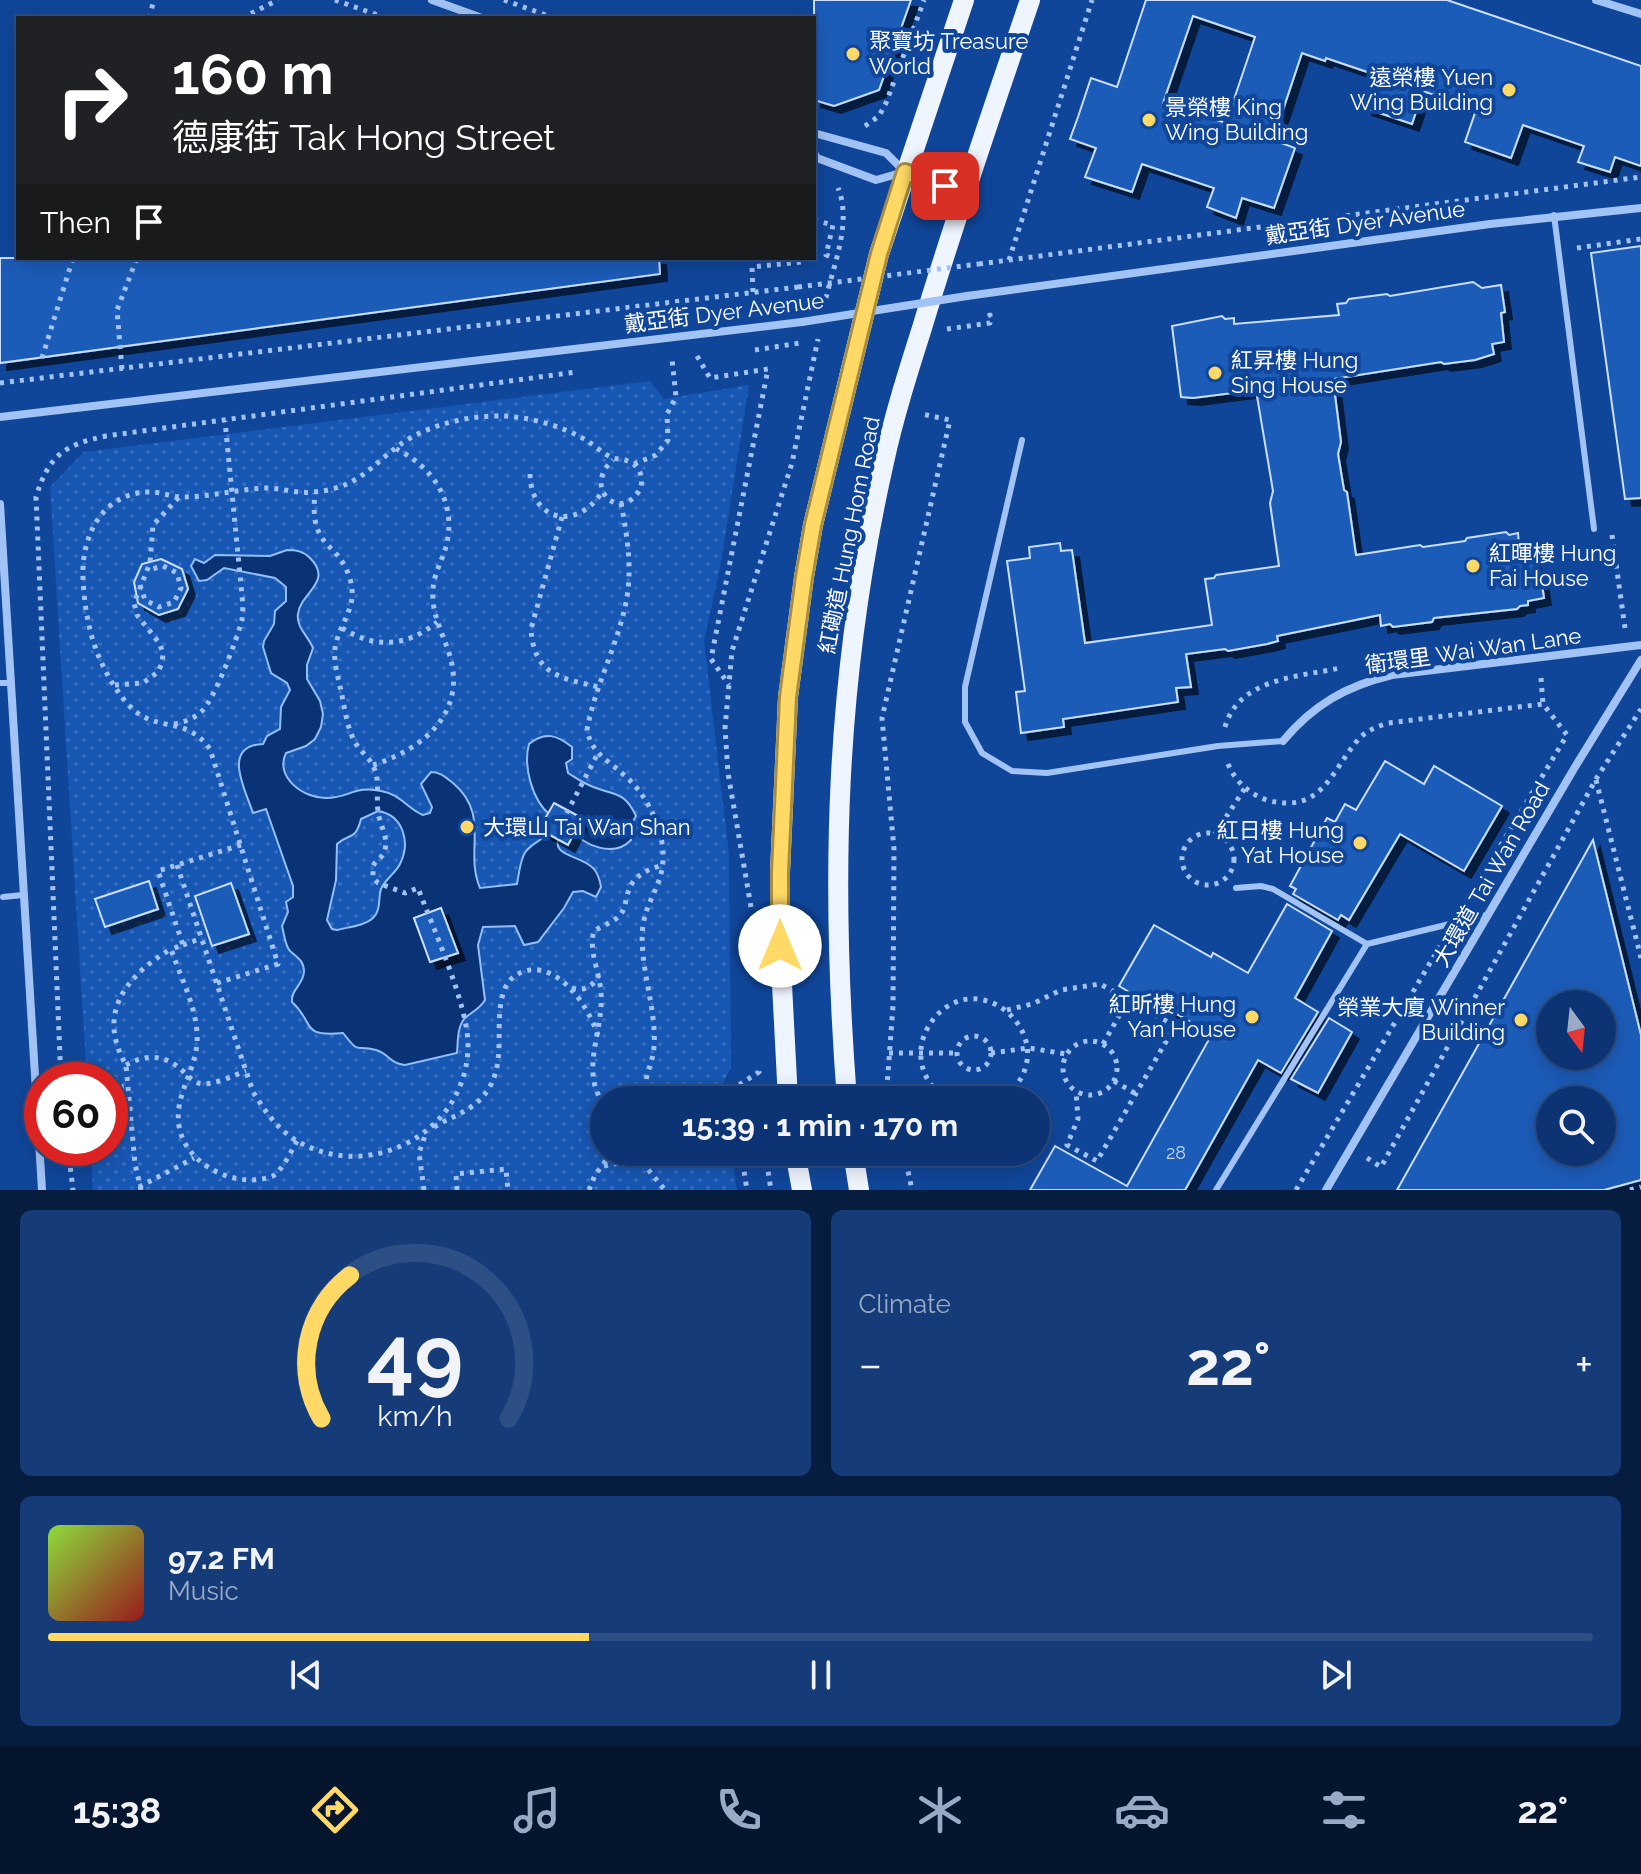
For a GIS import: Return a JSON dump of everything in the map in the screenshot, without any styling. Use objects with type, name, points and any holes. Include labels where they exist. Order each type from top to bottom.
[{"type":"main road","name":"紅磡道 Hung Hom Road","points":[[787,1086],[780,872],[788,697],[813,525],[879,254],[964,0]]},
{"type":"main road","name":"紅磡道 Hung Hom Road","points":[[846,1086],[838,972],[836,870],[846,681],[865,555],[899,403],[965,192],[1030,0]]},
{"type":"main road","points":[[798,1166],[802,1190]]},
{"type":"main road","points":[[855,1166],[859,1190]]},
{"type":"street","points":[[432,0],[476,16]]},
{"type":"street","points":[[1596,0],[1641,14]]},
{"type":"street","points":[[816,134],[886,153],[905,172],[965,192]]},
{"type":"street","points":[[816,156],[876,180],[905,172]]},
{"type":"street","name":"戴亞街 Dyer Avenue","points":[[0,417],[802,322],[967,296],[1554,215],[1590,215],[1641,208]]},
{"type":"street","points":[[0,504],[42,1190]]},
{"type":"street","name":"衛環里 Wai Wan Lane","points":[[1283,741],[1320,704],[1366,681],[1392,675],[1641,645]]},
{"type":"street","name":"大環道 Tai Wan Road","points":[[1326,1190],[1641,660]]},
{"type":"lane","points":[[1554,215],[1594,529]]},
{"type":"lane","points":[[1022,440],[965,687],[965,722],[982,753],[1012,771],[1047,773],[1224,746],[1283,741]]},
{"type":"lane","points":[[0,683],[10,683]]},
{"type":"lane","points":[[1236,888],[1261,886],[1273,889],[1367,944],[1487,915]]},
{"type":"lane","points":[[3,897],[23,895]]},
{"type":"lane","points":[[1216,1190],[1367,944]]},
{"type":"path","points":[[246,16],[278,0]]},
{"type":"path","points":[[335,0],[380,16]]},
{"type":"path","points":[[504,0],[548,16]]},
{"type":"path","points":[[855,125],[867,126],[879,116],[924,0]]},
{"type":"path","points":[[1009,260],[1092,0]]},
{"type":"path","points":[[0,383],[798,287],[1641,177]]},
{"type":"path","points":[[816,221],[833,225],[826,255],[835,258]]},
{"type":"path","points":[[1558,246],[1573,248],[1641,239]]},
{"type":"path","points":[[42,358],[72,260]]},
{"type":"path","points":[[122,369],[117,310],[136,260]]},
{"type":"path","points":[[753,292],[752,267],[802,260]]},
{"type":"path","points":[[945,330],[990,323],[990,315],[963,319]]},
{"type":"path","points":[[697,356],[710,378],[768,369],[711,659],[729,686]]},
{"type":"path","points":[[634,464],[656,455],[668,440],[667,414],[676,397],[672,359]]},
{"type":"path","points":[[60,1062],[36,497],[43,473],[58,453],[78,442],[578,372]]},
{"type":"path","points":[[887,1086],[893,1006],[894,849],[882,718],[950,420],[917,412]]},
{"type":"path","points":[[217,983],[278,964],[210,749],[200,736],[186,727],[152,722],[137,715],[114,685],[95,650],[85,610],[83,569],[88,533],[98,518],[110,505],[126,496],[153,492],[179,497],[269,488],[315,492],[338,487],[359,478],[411,438],[447,423],[506,416],[564,430],[598,448],[613,460],[624,459],[634,464],[640,472],[642,482],[639,493],[632,500],[621,503],[610,501],[602,492]]},
{"type":"path","points":[[169,725],[186,722],[200,713],[211,700],[242,620],[239,554],[225,421]]},
{"type":"path","points":[[373,765],[413,749],[427,738],[447,708],[453,673],[437,622],[433,588],[448,541],[448,508],[439,486],[424,466],[396,449]]},
{"type":"path","points":[[530,474],[530,489],[537,502],[548,512],[562,517],[579,515],[593,507],[602,492],[601,474],[613,460]]},
{"type":"path","points":[[315,492],[313,513],[316,530],[344,565],[351,580],[350,614],[336,642],[334,656],[351,734],[373,765],[378,790],[378,811],[386,843],[384,853],[376,861],[372,872],[378,883],[405,893],[418,888],[464,1020],[468,1043],[458,1092],[421,1141],[419,1153],[424,1190]]},
{"type":"path","points":[[114,685],[143,683],[158,672],[162,663],[160,644],[135,610],[135,597],[147,570],[153,525],[179,497]]},
{"type":"path","points":[[621,503],[629,542],[627,598],[587,730],[590,744],[597,755],[625,775],[649,807],[660,835],[663,865],[660,882],[643,925],[654,1045],[645,1072],[646,1086]]},
{"type":"path","points":[[562,517],[531,629],[533,647],[541,664],[555,675],[599,687]]},
{"type":"path","points":[[140,585],[145,600],[159,607],[174,602],[181,588],[177,573],[163,566],[147,570]]},
{"type":"path","points":[[342,628],[357,637],[390,643],[408,640],[437,622]]},
{"type":"path","points":[[1296,1190],[1567,735],[1543,704],[1388,723],[1376,727],[1356,742],[1329,783],[1314,794],[1297,801],[1277,803],[1245,788],[1231,772],[1224,755],[1223,735],[1228,717],[1239,701],[1254,689],[1272,682],[1341,668]]},
{"type":"path","points":[[1381,1167],[1596,779],[1641,709]]},
{"type":"path","points":[[562,822],[597,755]]},
{"type":"path","points":[[1596,779],[1641,958]]},
{"type":"path","points":[[1215,834],[1245,788]]},
{"type":"path","points":[[1215,834],[1231,844],[1233,868],[1222,881],[1204,885],[1189,877],[1184,869],[1183,851],[1194,837],[1215,834]]},
{"type":"path","points":[[183,945],[158,871],[241,845]]},
{"type":"path","points":[[177,865],[253,1092],[279,1127],[297,1141],[329,1153],[363,1157],[408,1145],[469,1108],[489,1089],[499,1053],[502,993],[514,976],[535,969],[546,971],[575,990],[585,989],[594,983],[599,974]]},
{"type":"path","points":[[594,1086],[593,1056],[602,1015],[599,974],[591,942],[594,931],[623,912],[629,887],[635,878],[643,871],[663,865]]},
{"type":"path","points":[[125,1062],[114,1037],[116,1007],[130,981],[151,961],[171,949],[202,938]]},
{"type":"path","points":[[171,949],[196,1023],[197,1042],[181,1095],[179,1128],[184,1144],[206,1169],[233,1182],[247,1184],[275,1175],[297,1141]]},
{"type":"path","points":[[1007,1010],[1032,1004],[1061,990],[1100,984],[1175,1026],[1097,1161],[1067,1145],[1078,1119],[1076,1092]]},
{"type":"path","points":[[566,985],[586,1008],[598,1035]]},
{"type":"path","points":[[1103,1044],[1128,1000]]},
{"type":"path","points":[[932,1086],[923,1070],[920,1054],[926,1031],[940,1012],[950,1005],[961,1001],[985,1001],[1007,1010],[1018,1020],[1029,1048],[1028,1064],[1017,1086]]},
{"type":"path","points":[[974,1036],[989,1044],[991,1053],[983,1068],[974,1070],[965,1068],[956,1053],[958,1044],[974,1036]]},
{"type":"path","points":[[1093,1040],[1103,1044],[1116,1060],[1114,1081],[1097,1094],[1076,1092],[1063,1075],[1062,1064],[1066,1054],[1072,1046],[1082,1041],[1093,1040]]},
{"type":"path","points":[[991,1053],[1029,1048],[1066,1054]]},
{"type":"path","points":[[889,1053],[956,1053]]},
{"type":"path","points":[[128,1064],[153,1056],[167,1060],[196,1082],[204,1083],[246,1071]]},
{"type":"path","points":[[1114,1081],[1136,1094]]},
{"type":"path","points":[[128,1086],[140,1188],[194,1158]]},
{"type":"path","points":[[70,1166],[73,1190]]},
{"type":"path","points":[[589,1190],[595,1175],[604,1166]]},
{"type":"path","points":[[645,1166],[665,1190]]},
{"type":"path","points":[[743,1166],[747,1190]]},
{"type":"path","points":[[767,1166],[771,1190]]},
{"type":"path","points":[[907,1166],[912,1190]]},
{"type":"path","points":[[457,1190],[456,1174],[506,1169],[508,1190]]},
{"type":"path","points":[[261,1182],[262,1190]]},
{"type":"path","points":[[1630,1190],[1641,1187]]},
{"type":"shaded area","points":[[650,381],[664,399],[749,385],[721,562],[704,641],[729,855],[731,1068],[722,1086],[590,1086],[590,1166],[733,1166],[737,1190],[93,1190],[92,1166],[128,1166],[128,1062],[86,1062],[50,487],[84,452]]},
{"type":"shaded area","points":[[287,550],[302,552],[310,558],[319,574],[300,607],[298,619],[313,648],[307,665],[307,679],[320,701],[323,714],[321,727],[315,739],[286,753],[283,762],[288,778],[301,791],[327,798],[365,790],[381,791],[393,795],[423,815],[430,813],[432,807],[421,784],[431,772],[442,775],[464,795],[471,808],[475,834],[474,860],[480,888],[517,884],[524,854],[544,838],[548,830],[550,815],[534,792],[527,762],[529,744],[540,737],[556,737],[572,747],[572,759],[566,763],[568,773],[588,785],[623,798],[636,816],[631,825],[631,840],[616,848],[591,845],[571,829],[560,832],[558,847],[594,869],[601,887],[596,897],[583,891],[573,892],[538,942],[524,945],[515,926],[483,927],[478,945],[485,1000],[462,1023],[457,1053],[400,1064],[380,1051],[356,1047],[343,1033],[314,1031],[292,1002],[304,972],[302,962],[287,946],[282,926],[288,912],[286,902],[293,897],[293,886],[266,809],[253,813],[239,770],[243,752],[263,744],[267,736],[280,729],[281,707],[290,690],[287,683],[271,673],[263,647],[274,624],[275,611],[286,601],[286,587],[275,578],[224,568],[207,580],[199,581],[191,566],[195,559],[204,563],[215,555],[270,556]],"holes":[[[378,811],[394,818],[402,831],[405,847],[400,864],[383,885],[373,918],[356,926],[332,929],[327,920],[336,880],[337,844],[354,834],[361,819]],[[441,908],[457,953],[431,962],[414,918]]]},
{"type":"building","name":"聚寶坊 Treasure World","points":[[814,0],[911,0],[879,90],[834,106],[816,101]]},
{"type":"building","points":[[1146,0],[1447,0],[1641,66],[1641,166],[1615,157],[1610,172],[1578,162],[1584,146],[1523,125],[1511,158],[1465,142],[1476,110],[1423,91],[1412,124],[1365,108],[1376,75],[1302,53],[1273,140],[1295,148],[1274,208],[1242,198],[1236,218],[1207,207],[1214,188],[1142,164],[1132,192],[1085,177],[1096,148],[1070,139],[1091,78],[1117,87]],"holes":[[[1193,16],[1255,37],[1226,123],[1163,103]]]},
{"type":"building","points":[[1641,246],[1641,498],[1625,499],[1591,253]]},
{"type":"building","points":[[0,258],[659,260],[660,274],[0,363]]},
{"type":"building","points":[[1473,282],[1482,288],[1501,285],[1505,312],[1501,313],[1504,342],[1492,344],[1494,354],[1475,360],[1441,362],[1333,379],[1341,442],[1338,454],[1356,555],[1465,541],[1467,538],[1506,532],[1509,535],[1518,533],[1519,544],[1531,543],[1544,598],[1528,601],[1528,605],[1517,609],[1434,618],[1432,622],[1393,627],[1390,624],[1381,626],[1380,615],[1277,636],[1278,641],[1267,644],[1186,654],[1191,687],[1176,688],[1178,702],[1063,719],[1064,727],[1021,733],[1016,692],[1025,691],[1007,561],[1030,558],[1029,547],[1060,543],[1061,551],[1072,550],[1085,643],[1212,625],[1205,579],[1279,566],[1270,503],[1273,491],[1256,390],[1181,397],[1172,326],[1222,316],[1225,319],[1234,318],[1234,324],[1339,315],[1337,304],[1346,303],[1349,299],[1390,296]]},
{"type":"building","points":[[161,559],[182,569],[188,589],[178,609],[159,615],[138,603],[134,582],[142,564]]},
{"type":"building","name":"紅日樓 Hung Yat House","points":[[1385,761],[1424,784],[1434,766],[1502,806],[1464,871],[1400,834],[1349,920],[1341,915],[1338,920],[1293,894],[1296,889],[1290,886],[1327,818],[1335,822],[1345,804],[1356,810]]},
{"type":"building","points":[[554,803],[582,818],[568,845],[539,829]]},
{"type":"building","name":"榮業大廈 Winner Building","points":[[1593,840],[1641,1035],[1641,1180],[1604,1190],[1397,1190]]},
{"type":"building","points":[[149,881],[158,909],[105,927],[95,899]]},
{"type":"building","points":[[231,883],[249,934],[212,946],[195,896]]},
{"type":"building","name":"紅昕樓 Hung Yan House","points":[[1287,904],[1332,931],[1295,998],[1318,1012],[1281,1073],[1258,1060],[1185,1190],[1030,1190],[1044,1166],[1050,1166],[1050,1155],[1055,1146],[1127,1186],[1212,1034],[1143,995],[1141,999],[1119,986],[1154,925],[1211,957],[1213,953],[1248,973]]},
{"type":"building","points":[[441,908],[458,953],[430,962],[414,918]]},
{"type":"building","points":[[1329,1018],[1352,1032],[1318,1093],[1291,1079]]},
{"type":"place","name":"聚寶坊 Treasure World","points":[[853,54]]},
{"type":"place","name":"遠榮樓 Yuen Wing Building","points":[[1509,90]]},
{"type":"place","name":"景榮樓 King Wing Building","points":[[1149,120]]},
{"type":"place","name":"紅昇樓 Hung Sing House","points":[[1215,373]]},
{"type":"place","name":"紅暉樓 Hung Fai House","points":[[1473,566]]},
{"type":"place","name":"大環山 Tai Wan Shan","points":[[467,827]]},
{"type":"place","name":"紅日樓 Hung Yat House","points":[[1360,843]]},
{"type":"place","name":"紅昕樓 Hung Yan House","points":[[1252,1017]]},
{"type":"place","name":"榮業大廈 Winner Building","points":[[1521,1020]]},
{"type":"route","points":[[780,946],[788,697],[813,525],[879,254],[905,172],[945,186]]}]
